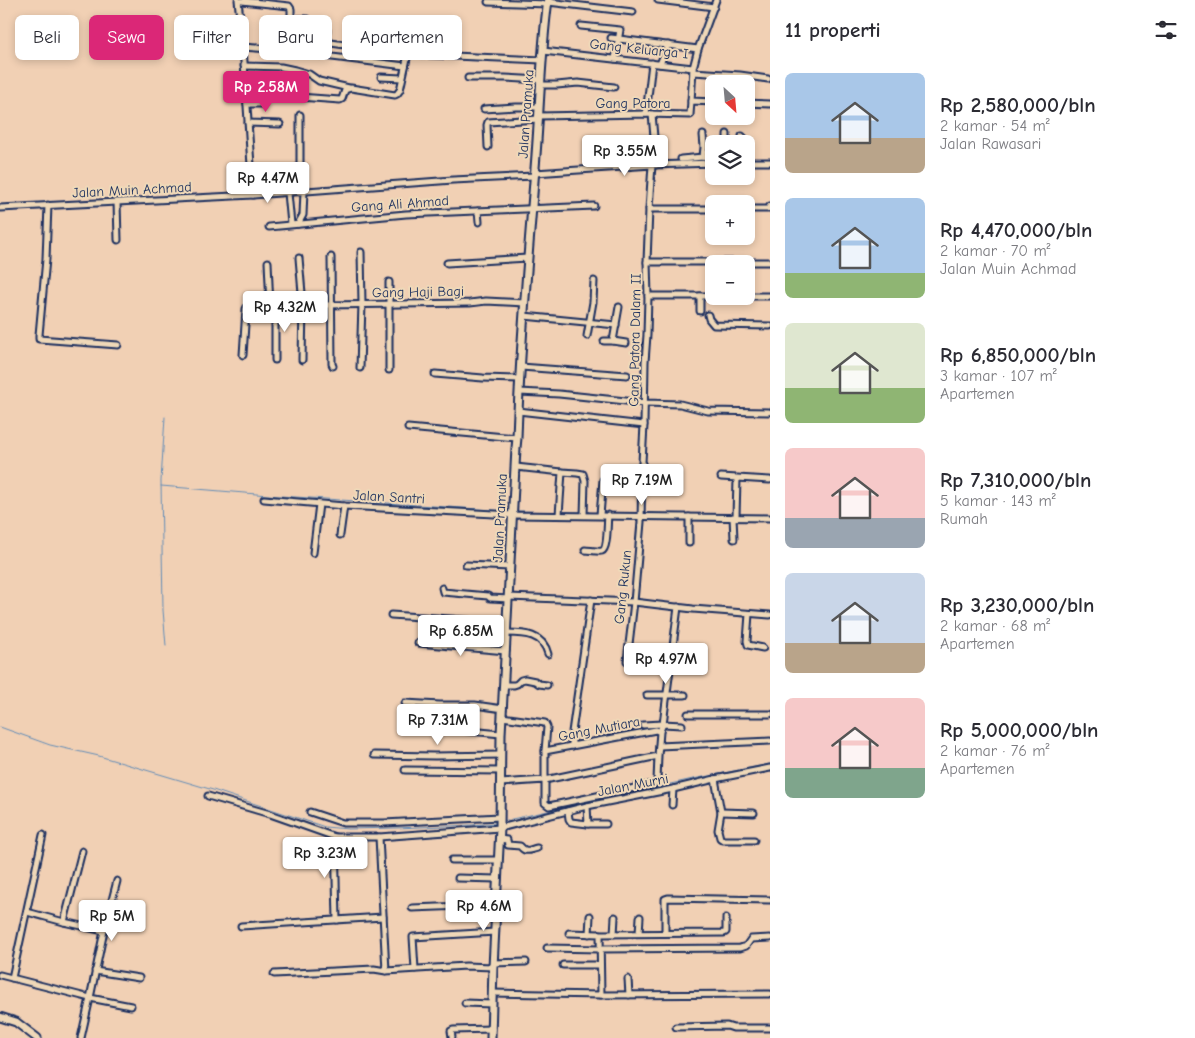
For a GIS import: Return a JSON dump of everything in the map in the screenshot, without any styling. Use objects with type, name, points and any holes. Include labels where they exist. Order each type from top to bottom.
[{"type":"street","points":[[238,0],[240,15]]},
{"type":"street","points":[[242,0],[290,3]]},
{"type":"street","points":[[658,0],[714,7]]},
{"type":"street","name":"Gang Keluarga I","points":[[543,51],[660,64],[693,70],[698,49],[716,0]]},
{"type":"street","points":[[488,2],[548,2],[633,12]]},
{"type":"street","name":"Jalan Pramuka","points":[[492,1038],[493,965],[500,828],[501,734],[519,392],[540,82],[548,2]]},
{"type":"street","points":[[581,26],[620,30],[615,59]]},
{"type":"street","points":[[611,38],[698,49]]},
{"type":"street","points":[[660,64],[668,45]]},
{"type":"street","points":[[462,56],[542,60]]},
{"type":"street","points":[[332,57],[405,66]]},
{"type":"street","points":[[244,60],[254,195]]},
{"type":"street","points":[[244,66],[295,70],[309,74],[319,81],[395,95],[398,93],[406,60]]},
{"type":"street","points":[[652,63],[649,114],[654,137]]},
{"type":"street","points":[[691,101],[693,70],[768,78]]},
{"type":"street","points":[[382,77],[402,78]]},
{"type":"street","points":[[468,78],[505,78],[557,85],[578,83],[614,87]]},
{"type":"street","points":[[246,93],[340,100],[345,90],[349,88]]},
{"type":"street","points":[[247,104],[262,104],[264,94]]},
{"type":"street","name":"Gang Patora","points":[[488,147],[488,122],[539,117],[649,114],[690,115],[691,101],[705,102]]},
{"type":"street","points":[[755,103],[770,104]]},
{"type":"street","points":[[484,109],[539,107]]},
{"type":"street","points":[[298,224],[303,215],[300,115]]},
{"type":"street","points":[[248,123],[280,124]]},
{"type":"street","points":[[535,174],[705,159],[704,135]]},
{"type":"street","name":"Gang Patora Dalam II","points":[[641,514],[649,209],[655,152]]},
{"type":"street","points":[[681,158],[695,161]]},
{"type":"street","points":[[755,162],[770,162]]},
{"type":"street","name":"Jalan Muin Achmad","points":[[0,208],[288,193],[535,174]]},
{"type":"street","points":[[288,193],[291,224]]},
{"type":"street","points":[[117,202],[118,240]]},
{"type":"street","points":[[48,205],[40,339],[118,345]]},
{"type":"street","name":"Gang Ali Ahmad","points":[[269,226],[406,214],[594,206]]},
{"type":"street","points":[[755,209],[770,208]]},
{"type":"street","points":[[649,209],[705,209]]},
{"type":"street","points":[[478,211],[479,222]]},
{"type":"street","points":[[360,368],[361,252]]},
{"type":"street","points":[[330,257],[332,364],[334,366]]},
{"type":"street","points":[[299,258],[303,305],[302,360]]},
{"type":"street","points":[[447,263],[528,258]]},
{"type":"street","points":[[268,262],[275,360]]},
{"type":"street","points":[[647,262],[770,262]]},
{"type":"street","points":[[587,336],[593,302],[594,281]]},
{"type":"street","points":[[388,282],[389,370]]},
{"type":"street","points":[[648,296],[705,296]]},
{"type":"street","points":[[700,296],[700,311]]},
{"type":"street","points":[[755,296],[770,296]]},
{"type":"street","name":"Gang Haji Bagi","points":[[243,355],[246,309],[250,306],[470,303],[486,301],[525,303]]},
{"type":"street","points":[[613,341],[619,307]]},
{"type":"street","points":[[708,315],[714,325],[770,326]]},
{"type":"street","points":[[524,316],[616,325]]},
{"type":"street","points":[[604,341],[626,343]]},
{"type":"street","points":[[521,367],[627,375]]},
{"type":"street","points":[[435,374],[520,379]]},
{"type":"street","points":[[519,392],[559,394],[644,403],[680,404],[708,411],[769,412]]},
{"type":"street","points":[[518,411],[644,425]]},
{"type":"street","points":[[408,428],[517,438]]},
{"type":"street","points":[[516,467],[583,474],[585,480],[584,513]]},
{"type":"street","points":[[559,513],[562,472]]},
{"type":"street","points":[[722,477],[770,480]]},
{"type":"street","points":[[734,539],[737,479]]},
{"type":"street","points":[[601,513],[603,480]]},
{"type":"street","name":"Jalan Santri","points":[[264,499],[344,506],[513,514],[601,513],[608,515],[641,514],[689,517],[736,516],[770,518]]},
{"type":"street","points":[[313,553],[319,504]]},
{"type":"street","points":[[340,535],[344,506]]},
{"type":"street","name":"Gang Rukun","points":[[626,661],[634,602],[641,514]]},
{"type":"street","points":[[585,550],[604,550],[608,515]]},
{"type":"street","points":[[689,517],[689,543]]},
{"type":"street","points":[[466,565],[510,567]]},
{"type":"street","points":[[442,588],[443,592],[488,596],[490,598],[634,602],[770,615]]},
{"type":"street","points":[[572,746],[573,724],[591,600]]},
{"type":"street","points":[[660,731],[678,607]]},
{"type":"street","points":[[750,614],[748,645],[763,648]]},
{"type":"street","points":[[391,615],[507,623]]},
{"type":"street","points":[[507,633],[533,636],[543,642],[548,654]]},
{"type":"street","points":[[418,643],[506,651]]},
{"type":"street","points":[[504,685],[514,685],[521,680],[535,681],[539,684],[547,685]]},
{"type":"street","points":[[647,695],[685,695]]},
{"type":"street","points":[[406,703],[482,705],[502,714],[545,723],[547,727],[545,751]]},
{"type":"street","points":[[688,714],[770,714]]},
{"type":"street","points":[[643,725],[682,725]]},
{"type":"street","points":[[449,729],[501,734]]},
{"type":"street","name":"Gang Mutiara","points":[[656,730],[660,731],[655,788],[549,806],[546,803],[545,751],[572,746],[656,730]]},
{"type":"street","points":[[659,746],[770,742]]},
{"type":"street","points":[[374,754],[435,756],[501,755]]},
{"type":"street","points":[[500,783],[545,780],[658,756]]},
{"type":"street","name":"Jalan Murni","points":[[208,796],[270,814],[335,837],[379,837],[500,828],[655,788],[673,789],[770,768]]},
{"type":"street","points":[[405,770],[501,771]]},
{"type":"street","points":[[715,779],[721,812],[718,830],[720,838],[723,840],[754,840]]},
{"type":"street","points":[[672,805],[673,789]]},
{"type":"street","points":[[587,806],[588,824]]},
{"type":"street","points":[[568,811],[571,822],[606,824]]},
{"type":"street","points":[[310,812],[343,823],[384,823],[500,817]]},
{"type":"street","points":[[721,812],[754,813]]},
{"type":"street","points":[[12,978],[43,835]]},
{"type":"street","points":[[335,837],[337,920]]},
{"type":"street","points":[[379,837],[386,971]]},
{"type":"street","points":[[499,839],[506,839],[508,845],[520,846],[525,851],[537,848]]},
{"type":"street","points":[[64,922],[82,851]]},
{"type":"street","points":[[452,860],[498,860]]},
{"type":"street","points":[[458,878],[497,879]]},
{"type":"street","points":[[81,1038],[104,931],[117,882]]},
{"type":"street","points":[[665,933],[665,899],[668,898],[770,900]]},
{"type":"street","points":[[412,908],[464,906],[481,912],[496,912]]},
{"type":"street","points":[[27,912],[104,931]]},
{"type":"street","points":[[589,934],[590,916]]},
{"type":"street","points":[[241,926],[383,917]]},
{"type":"street","points":[[614,934],[615,917]]},
{"type":"street","points":[[639,933],[640,917]]},
{"type":"street","points":[[569,933],[724,934],[726,932],[726,918]]},
{"type":"street","points":[[415,969],[413,937],[495,932]]},
{"type":"street","points":[[600,934],[601,995]]},
{"type":"street","points":[[547,948],[740,948],[746,946],[751,939],[770,938]]},
{"type":"street","points":[[274,974],[374,969],[386,971],[526,962]]},
{"type":"street","points":[[563,965],[600,965]]},
{"type":"street","points":[[96,970],[139,978]]},
{"type":"street","points":[[0,975],[90,998],[131,1006]]},
{"type":"street","points":[[628,979],[629,995]]},
{"type":"street","points":[[493,993],[601,995],[770,994]]},
{"type":"street","points":[[465,1004],[492,1004]]},
{"type":"street","points":[[0,1017],[16,1022],[37,1038]]},
{"type":"street","points":[[676,1027],[728,1026],[734,1028],[770,1028]]},
{"type":"street","points":[[452,1037],[451,1031],[453,1030],[492,1029]]},
{"type":"waterway","points":[[165,417],[161,481],[163,610],[166,646]]},
{"type":"waterway","points":[[161,486],[509,511]]},
{"type":"waterway","points":[[516,511],[557,512]]},
{"type":"waterway","points":[[561,512],[582,512]]},
{"type":"waterway","points":[[586,512],[599,513]]},
{"type":"waterway","points":[[603,513],[639,513]]},
{"type":"waterway","points":[[643,514],[734,514]]},
{"type":"waterway","points":[[738,515],[770,515]]},
{"type":"waterway","points":[[0,727],[50,745],[99,756],[213,790],[325,827],[348,829],[396,828],[496,823]]},
{"type":"waterway","points":[[503,821],[770,764]]}]
